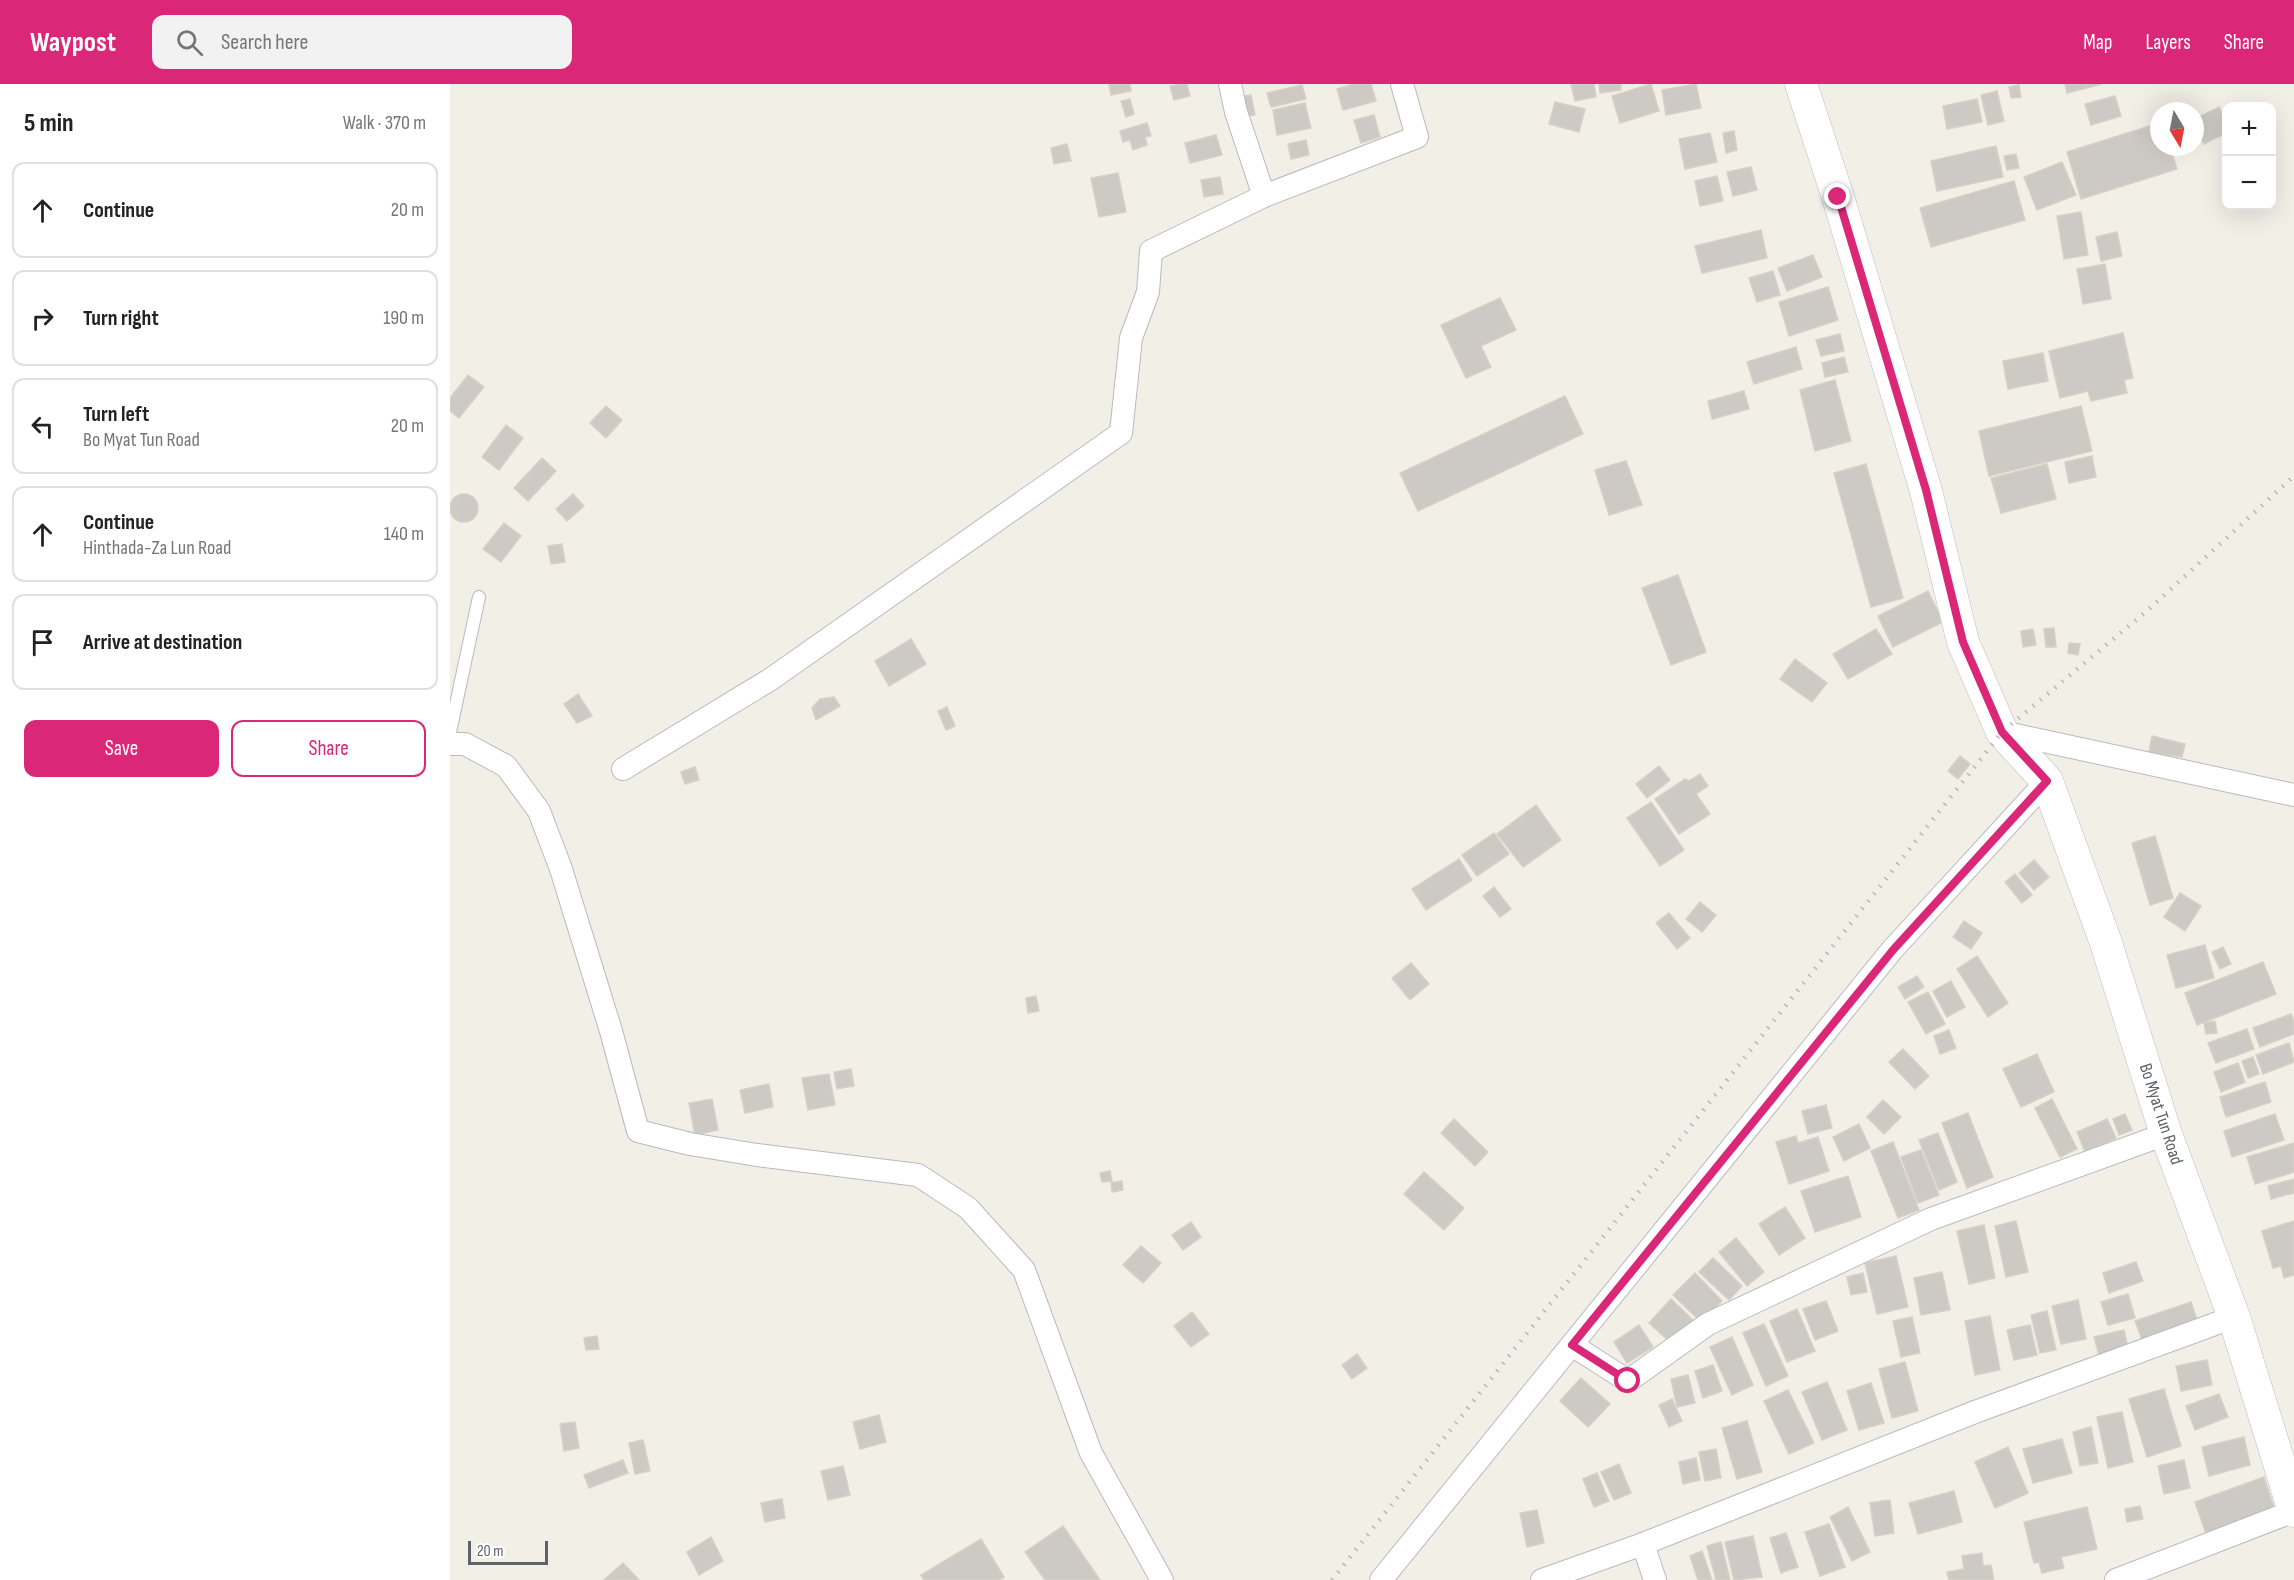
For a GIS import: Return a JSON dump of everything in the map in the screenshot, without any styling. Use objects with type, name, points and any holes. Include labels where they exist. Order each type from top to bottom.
[{"type":"main road","name":"Bo Myat Tun Road","points":[[1801,84],[1838,197],[1926,490],[1963,642],[2002,732],[2047,781],[2106,943],[2166,1134],[2234,1317],[2294,1511]]},
{"type":"street","points":[[1230,84],[1236,112],[1264,196]]},
{"type":"street","points":[[623,770],[771,679],[1121,434],[1131,338],[1148,292],[1151,251],[1264,196],[1417,137],[1402,84]]},
{"type":"street","points":[[2002,732],[2294,795]]},
{"type":"street","points":[[450,744],[465,744],[506,766],[538,811],[567,890],[611,1031],[638,1131],[690,1144],[757,1155],[918,1175],[968,1208],[1024,1270],[1091,1453],[1162,1580]]},
{"type":"street","points":[[1381,1580],[1893,950],[2047,781]]},
{"type":"street","points":[[1572,1345],[1628,1381],[1708,1324],[1931,1219],[2166,1134]]},
{"type":"street","points":[[1542,1580],[1643,1544],[1975,1412],[2234,1317]]},
{"type":"street","points":[[2116,1580],[2294,1511]]},
{"type":"street","points":[[1643,1544],[1655,1580]]},
{"type":"lane","points":[[450,732],[479,597]]},
{"type":"building","points":[[1109,84],[1130,84],[1131,91],[1111,95]]},
{"type":"building","points":[[1187,84],[1190,96],[1174,100],[1170,86]]},
{"type":"building","points":[[1353,84],[1371,84],[1376,101],[1343,110],[1337,89]]},
{"type":"building","points":[[1571,84],[1594,84],[1596,97],[1575,101]]},
{"type":"building","points":[[1599,84],[1621,84],[1621,90],[1600,93]]},
{"type":"building","points":[[1651,84],[1659,111],[1620,123],[1612,96]]},
{"type":"building","points":[[1696,84],[1701,108],[1666,115],[1662,90]]},
{"type":"building","points":[[2065,84],[2102,84],[2067,93]]},
{"type":"building","points":[[1302,85],[1306,99],[1271,107],[1267,93]]},
{"type":"building","points":[[2019,85],[2021,97],[2011,98],[2009,87]]},
{"type":"building","points":[[1997,91],[2004,121],[1988,125],[1981,95]]},
{"type":"building","points":[[1251,95],[1255,115],[1242,117],[1239,97]]},
{"type":"building","points":[[2115,96],[2121,116],[2091,125],[2085,104]]},
{"type":"building","points":[[1130,99],[1134,114],[1126,117],[1121,101]]},
{"type":"building","points":[[1977,99],[1982,122],[1947,129],[1943,106]]},
{"type":"building","points":[[1555,102],[1585,109],[1579,132],[1549,124]]},
{"type":"building","points":[[1305,103],[1311,128],[1277,135],[1273,110]]},
{"type":"building","points":[[2219,107],[2222,113],[2222,135],[2204,144],[2204,114]]},
{"type":"building","points":[[1374,115],[1380,137],[1361,143],[1354,120]]},
{"type":"building","points":[[1147,123],[1151,136],[1145,137],[1147,145],[1133,150],[1130,140],[1123,142],[1120,131]]},
{"type":"building","points":[[2150,126],[2150,156],[2173,156],[2177,169],[2081,199],[2067,152]]},
{"type":"building","points":[[1734,131],[1737,150],[1726,153],[1723,133]]},
{"type":"building","points":[[1710,133],[1717,162],[1685,169],[1679,139]]},
{"type":"building","points":[[1216,135],[1222,155],[1190,163],[1185,143]]},
{"type":"building","points":[[1306,140],[1309,155],[1291,159],[1288,144]]},
{"type":"building","points":[[1067,144],[1071,161],[1054,164],[1051,148]]},
{"type":"building","points":[[1996,146],[2003,177],[1937,191],[1931,161]]},
{"type":"building","points":[[2016,154],[2019,168],[2007,170],[2004,156]]},
{"type":"building","points":[[2062,162],[2076,195],[2037,210],[2024,177]]},
{"type":"building","points":[[1751,167],[1757,190],[1733,196],[1727,172]]},
{"type":"building","points":[[1118,173],[1126,212],[1099,217],[1091,178]]},
{"type":"building","points":[[1717,176],[1723,201],[1700,206],[1695,181]]},
{"type":"building","points":[[1220,177],[1223,194],[1204,197],[1201,180]]},
{"type":"building","points":[[2014,181],[2025,220],[1931,247],[1920,208]]},
{"type":"building","points":[[2081,212],[2088,255],[2064,259],[2057,216]]},
{"type":"building","points":[[1761,230],[1767,258],[1702,273],[1695,246]]},
{"type":"building","points":[[2117,232],[2122,256],[2101,261],[2096,237]]},
{"type":"building","points":[[1813,255],[1822,277],[1787,291],[1778,268]]},
{"type":"building","points":[[2105,264],[2111,299],[2083,304],[2077,269]]},
{"type":"building","points":[[1773,271],[1780,295],[1757,302],[1749,278]]},
{"type":"building","points":[[1828,287],[1838,320],[1789,336],[1779,302]]},
{"type":"building","points":[[1500,298],[1516,330],[1481,346],[1491,367],[1466,378],[1441,325]]},
{"type":"building","points":[[2123,333],[2133,378],[2124,380],[2127,393],[2091,401],[2088,391],[2060,398],[2049,351]]},
{"type":"building","points":[[1840,334],[1844,351],[1821,356],[1816,340]]},
{"type":"building","points":[[1796,347],[1802,369],[1754,384],[1747,362]]},
{"type":"building","points":[[2043,353],[2048,381],[2008,389],[2003,361]]},
{"type":"building","points":[[1844,357],[1848,372],[1825,377],[1822,363]]},
{"type":"building","points":[[468,375],[484,387],[459,418],[450,411],[450,398]]},
{"type":"building","points":[[1835,380],[1851,441],[1815,451],[1800,390]]},
{"type":"building","points":[[1744,391],[1749,409],[1712,419],[1708,401]]},
{"type":"building","points":[[1565,396],[1583,434],[1418,511],[1400,473]]},
{"type":"building","points":[[606,406],[622,420],[606,438],[590,423]]},
{"type":"building","points":[[2081,406],[2092,451],[1989,476],[1979,431]]},
{"type":"building","points":[[506,425],[523,438],[499,470],[482,457]]},
{"type":"building","points":[[2092,456],[2096,477],[2069,483],[2065,462]]},
{"type":"building","points":[[542,458],[556,471],[528,501],[514,488]]},
{"type":"building","points":[[1626,461],[1642,505],[1609,515],[1595,470]]},
{"type":"building","points":[[1866,464],[1903,598],[1871,607],[1834,473]]},
{"type":"building","points":[[2047,464],[2056,499],[2001,513],[1991,478]]},
{"type":"building","points":[[464,494],[474,498],[478,508],[474,518],[464,522],[454,518],[450,508],[454,498]]},
{"type":"building","points":[[573,494],[584,506],[567,521],[556,509]]},
{"type":"building","points":[[504,523],[521,536],[501,562],[483,549]]},
{"type":"building","points":[[562,544],[565,562],[551,564],[548,546]]},
{"type":"building","points":[[1678,575],[1706,652],[1671,665],[1642,588]]},
{"type":"building","points":[[1928,591],[1943,622],[1893,647],[1878,616]]},
{"type":"building","points":[[2054,628],[2056,647],[2046,647],[2044,629]]},
{"type":"building","points":[[1876,629],[1892,654],[1848,679],[1833,654]]},
{"type":"building","points":[[2033,629],[2036,645],[2023,647],[2021,631]]},
{"type":"building","points":[[911,639],[926,664],[889,686],[875,661]]},
{"type":"building","points":[[2069,643],[2080,644],[2078,655],[2068,653]]},
{"type":"building","points":[[1795,659],[1827,683],[1812,702],[1780,679]]},
{"type":"building","points":[[578,694],[592,716],[577,723],[564,704]]},
{"type":"building","points":[[834,697],[840,706],[816,720],[812,708],[820,699]]},
{"type":"building","points":[[947,707],[955,726],[946,730],[938,711]]},
{"type":"building","points":[[2152,736],[2185,744],[2182,757],[2149,752]]},
{"type":"building","points":[[1960,756],[1970,764],[1958,779],[1948,771]]},
{"type":"building","points":[[1659,766],[1670,780],[1647,798],[1636,784]]},
{"type":"building","points":[[695,767],[699,780],[685,784],[681,772]]},
{"type":"building","points":[[1700,774],[1708,786],[1696,794],[1710,814],[1679,834],[1655,799],[1685,779],[1689,781]]},
{"type":"building","points":[[1651,802],[1684,850],[1660,866],[1627,818]]},
{"type":"building","points":[[1536,805],[1561,840],[1523,867],[1497,834]]},
{"type":"building","points":[[1494,833],[1509,854],[1477,876],[1462,855]]},
{"type":"building","points":[[2155,836],[2173,898],[2150,905],[2132,843]]},
{"type":"building","points":[[1459,859],[1472,880],[1426,910],[1412,889]]},
{"type":"building","points":[[2034,860],[2049,877],[2034,890],[2019,873]]},
{"type":"building","points":[[2015,874],[2032,895],[2022,903],[2005,882]]},
{"type":"building","points":[[1494,887],[1511,909],[1500,917],[1483,896]]},
{"type":"building","points":[[2180,893],[2201,906],[2185,931],[2164,917]]},
{"type":"building","points":[[1700,902],[1716,915],[1702,932],[1686,919]]},
{"type":"building","points":[[1669,913],[1690,938],[1677,949],[1656,923]]},
{"type":"building","points":[[1964,921],[1982,933],[1971,949],[1953,937]]},
{"type":"building","points":[[2205,945],[2214,978],[2176,988],[2167,955]]},
{"type":"building","points":[[2223,947],[2231,964],[2220,969],[2212,952]]},
{"type":"building","points":[[1977,956],[2008,1003],[1988,1017],[1957,969]]},
{"type":"building","points":[[2263,962],[2276,994],[2197,1025],[2185,993]]},
{"type":"building","points":[[1411,963],[1429,984],[1410,1000],[1392,978]]},
{"type":"building","points":[[1917,976],[1924,987],[1905,999],[1898,987]]},
{"type":"building","points":[[1951,981],[1965,1007],[1947,1017],[1933,991]]},
{"type":"building","points":[[1928,992],[1945,1024],[1926,1034],[1908,1002]]},
{"type":"building","points":[[1036,996],[1039,1011],[1028,1013],[1026,998]]},
{"type":"building","points":[[2291,1014],[2294,1034],[2260,1047],[2253,1028]]},
{"type":"building","points":[[2215,1021],[2217,1033],[2206,1034],[2204,1023]]},
{"type":"building","points":[[2247,1029],[2254,1049],[2216,1063],[2208,1043]]},
{"type":"building","points":[[1949,1030],[1956,1048],[1940,1054],[1934,1036]]},
{"type":"building","points":[[2289,1043],[2294,1062],[2263,1074],[2256,1055]]},
{"type":"building","points":[[1903,1049],[1929,1076],[1915,1089],[1889,1062]]},
{"type":"building","points":[[2037,1054],[2054,1092],[2021,1107],[2003,1069]]},
{"type":"building","points":[[2253,1057],[2259,1074],[2248,1078],[2242,1061]]},
{"type":"building","points":[[2238,1063],[2245,1082],[2221,1092],[2214,1072]]},
{"type":"building","points":[[851,1069],[854,1086],[837,1089],[834,1072]]},
{"type":"building","points":[[829,1074],[835,1105],[808,1110],[802,1078]]},
{"type":"building","points":[[2265,1082],[2271,1102],[2226,1117],[2220,1097]]},
{"type":"building","points":[[769,1084],[773,1107],[745,1113],[740,1090]]},
{"type":"building","points":[[712,1099],[718,1130],[695,1135],[689,1103]]},
{"type":"building","points":[[2052,1099],[2077,1149],[2060,1157],[2035,1108]]},
{"type":"building","points":[[1883,1100],[1901,1117],[1884,1134],[1867,1117]]},
{"type":"building","points":[[1826,1105],[1832,1128],[1808,1134],[1802,1111]]},
{"type":"building","points":[[1968,1113],[1993,1177],[1967,1188],[1942,1123]]},
{"type":"building","points":[[2125,1114],[2132,1130],[2119,1135],[2113,1119]]},
{"type":"building","points":[[2275,1114],[2284,1140],[2232,1157],[2224,1131]]},
{"type":"building","points":[[1454,1119],[1488,1152],[1475,1166],[1441,1133]]},
{"type":"building","points":[[2107,1119],[2116,1138],[2085,1152],[2077,1132]]},
{"type":"building","points":[[1859,1124],[1870,1148],[1844,1161],[1833,1137]]},
{"type":"building","points":[[1938,1133],[1957,1182],[1939,1190],[1919,1140]]},
{"type":"building","points":[[1796,1136],[1798,1143],[1818,1137],[1829,1171],[1789,1184],[1776,1142]]},
{"type":"building","points":[[1893,1142],[1919,1210],[1898,1218],[1871,1151]]},
{"type":"building","points":[[2294,1143],[2294,1172],[2255,1184],[2247,1157]]},
{"type":"building","points":[[1921,1150],[1939,1195],[1918,1203],[1901,1157]]},
{"type":"building","points":[[1110,1171],[1112,1181],[1102,1182],[1100,1173]]},
{"type":"building","points":[[1424,1172],[1464,1208],[1444,1230],[1404,1194]]},
{"type":"building","points":[[1848,1176],[1861,1217],[1815,1232],[1801,1191]]},
{"type":"building","points":[[2294,1179],[2294,1193],[2271,1199],[2268,1186]]},
{"type":"building","points":[[1122,1181],[1123,1190],[1112,1192],[1111,1183]]},
{"type":"building","points":[[1785,1207],[1805,1238],[1779,1255],[1759,1224]]},
{"type":"building","points":[[2016,1221],[2028,1272],[2006,1277],[1995,1226]]},
{"type":"building","points":[[2294,1221],[2294,1275],[2284,1278],[2281,1266],[2273,1268],[2262,1231]]},
{"type":"building","points":[[1191,1222],[1201,1237],[1183,1250],[1172,1235]]},
{"type":"building","points":[[1984,1225],[1995,1278],[1969,1284],[1957,1231]]},
{"type":"building","points":[[1736,1238],[1764,1272],[1747,1286],[1719,1252]]},
{"type":"building","points":[[1141,1246],[1161,1263],[1143,1283],[1123,1265]]},
{"type":"building","points":[[1896,1256],[1908,1307],[1877,1314],[1865,1263]]},
{"type":"building","points":[[1713,1258],[1742,1286],[1729,1300],[1699,1272]]},
{"type":"building","points":[[2136,1262],[2143,1281],[2109,1293],[2103,1273]]},
{"type":"building","points":[[1942,1272],[1950,1310],[1921,1315],[1914,1278]]},
{"type":"building","points":[[1695,1273],[1722,1301],[1701,1322],[1673,1295]]},
{"type":"building","points":[[1863,1273],[1867,1292],[1851,1295],[1847,1277]]},
{"type":"building","points":[[2128,1294],[2135,1318],[2108,1325],[2101,1302]]},
{"type":"building","points":[[1671,1299],[1693,1320],[1671,1343],[1649,1323]]},
{"type":"building","points":[[2078,1300],[2086,1339],[2061,1344],[2052,1306]]},
{"type":"building","points":[[1826,1301],[1838,1331],[1815,1340],[1803,1309]]},
{"type":"building","points":[[2191,1302],[2198,1323],[2143,1342],[2135,1321]]},
{"type":"building","points":[[1797,1309],[1815,1351],[1787,1362],[1770,1321]]},
{"type":"building","points":[[2047,1311],[2056,1350],[2040,1353],[2031,1315]]},
{"type":"building","points":[[1192,1312],[1209,1334],[1191,1347],[1174,1326]]},
{"type":"building","points":[[1990,1316],[2000,1370],[1975,1375],[1965,1321]]},
{"type":"building","points":[[1912,1317],[1920,1353],[1901,1357],[1893,1321]]},
{"type":"building","points":[[1764,1324],[1788,1376],[1766,1386],[1743,1333]]},
{"type":"building","points":[[1639,1325],[1653,1347],[1627,1363],[1614,1342]]},
{"type":"building","points":[[2030,1325],[2037,1355],[2014,1360],[2007,1330]]},
{"type":"building","points":[[2124,1330],[2129,1352],[2100,1359],[2094,1337]]},
{"type":"building","points":[[597,1336],[599,1349],[586,1350],[584,1338]]},
{"type":"building","points":[[1732,1337],[1753,1385],[1732,1395],[1710,1347]]},
{"type":"building","points":[[1357,1354],[1367,1368],[1352,1379],[1342,1365]]},
{"type":"building","points":[[2207,1360],[2212,1385],[2181,1391],[2176,1366]]},
{"type":"building","points":[[1905,1362],[1918,1411],[1892,1418],[1879,1369]]},
{"type":"building","points":[[1713,1365],[1722,1391],[1703,1398],[1695,1371]]},
{"type":"building","points":[[1688,1375],[1695,1403],[1677,1407],[1671,1379]]},
{"type":"building","points":[[1581,1378],[1610,1404],[1588,1427],[1560,1401]]},
{"type":"building","points":[[1827,1382],[1847,1430],[1822,1440],[1802,1392]]},
{"type":"building","points":[[1871,1383],[1884,1423],[1859,1430],[1847,1391]]},
{"type":"building","points":[[2164,1389],[2181,1446],[2147,1457],[2129,1399]]},
{"type":"building","points":[[1788,1390],[1814,1443],[1789,1454],[1764,1401]]},
{"type":"building","points":[[2219,1394],[2228,1417],[2195,1430],[2186,1406]]},
{"type":"building","points":[[1672,1399],[1682,1421],[1669,1427],[1659,1405]]},
{"type":"building","points":[[2122,1412],[2133,1462],[2108,1468],[2097,1417]]},
{"type":"building","points":[[879,1415],[886,1442],[860,1449],[853,1422]]},
{"type":"building","points":[[1747,1421],[1762,1472],[1737,1479],[1722,1428]]},
{"type":"building","points":[[575,1422],[579,1448],[564,1451],[560,1424]]},
{"type":"building","points":[[2091,1427],[2098,1463],[2080,1466],[2073,1432]]},
{"type":"building","points":[[2244,1437],[2250,1465],[2209,1476],[2202,1447]]},
{"type":"building","points":[[2062,1439],[2072,1473],[2033,1483],[2023,1449]]},
{"type":"building","points":[[643,1440],[650,1471],[635,1474],[629,1443]]},
{"type":"building","points":[[2008,1447],[2028,1493],[1995,1508],[1975,1462]]},
{"type":"building","points":[[1716,1449],[1721,1478],[1705,1481],[1699,1452]]},
{"type":"building","points":[[1696,1458],[1700,1480],[1683,1484],[1679,1462]]},
{"type":"building","points":[[623,1460],[628,1473],[589,1488],[584,1475]]},
{"type":"building","points":[[2184,1460],[2190,1488],[2164,1494],[2158,1466]]},
{"type":"building","points":[[1619,1464],[1631,1493],[1614,1500],[1601,1472]]},
{"type":"building","points":[[843,1466],[850,1495],[828,1500],[821,1471]]},
{"type":"building","points":[[1597,1473],[1609,1501],[1594,1507],[1583,1479]]},
{"type":"building","points":[[2264,1477],[2275,1510],[2206,1534],[2195,1502]]},
{"type":"building","points":[[1954,1491],[1962,1522],[1918,1534],[1909,1503]]},
{"type":"building","points":[[782,1499],[785,1518],[765,1522],[761,1503]]},
{"type":"building","points":[[1890,1500],[1894,1533],[1875,1536],[1870,1503]]},
{"type":"building","points":[[2140,1506],[2143,1519],[2127,1522],[2125,1509]]},
{"type":"building","points":[[1848,1507],[1870,1552],[1852,1561],[1830,1517]]},
{"type":"building","points":[[2087,1507],[2097,1549],[2061,1557],[2064,1568],[2042,1573],[2039,1562],[2034,1563],[2024,1522]]},
{"type":"building","points":[[1537,1510],[1544,1543],[1527,1547],[1520,1513]]},
{"type":"building","points":[[1829,1524],[1845,1567],[1820,1576],[1805,1532]]},
{"type":"building","points":[[1063,1526],[1100,1580],[1045,1580],[1025,1552]]},
{"type":"building","points":[[1786,1533],[1798,1567],[1781,1573],[1770,1538]]},
{"type":"building","points":[[1753,1536],[1762,1577],[1734,1580],[1725,1542]]},
{"type":"building","points":[[711,1537],[723,1561],[699,1575],[687,1552]]},
{"type":"building","points":[[981,1539],[1004,1577],[999,1580],[924,1580],[921,1575]]},
{"type":"building","points":[[1721,1542],[1730,1580],[1716,1580],[1707,1546]]},
{"type":"building","points":[[1702,1551],[1712,1580],[1698,1580],[1690,1556]]},
{"type":"building","points":[[1982,1553],[1983,1566],[1991,1565],[1994,1580],[1949,1580],[1947,1572],[1964,1569],[1962,1556]]},
{"type":"building","points":[[623,1563],[639,1580],[604,1580]]},
{"type":"railway","points":[[1332,1580],[2002,732],[2148,610],[2294,476]]},
{"type":"route","points":[[1628,1381],[1572,1345],[1893,950],[2047,781],[2002,732],[1963,642],[1926,490],[1838,197]]}]
